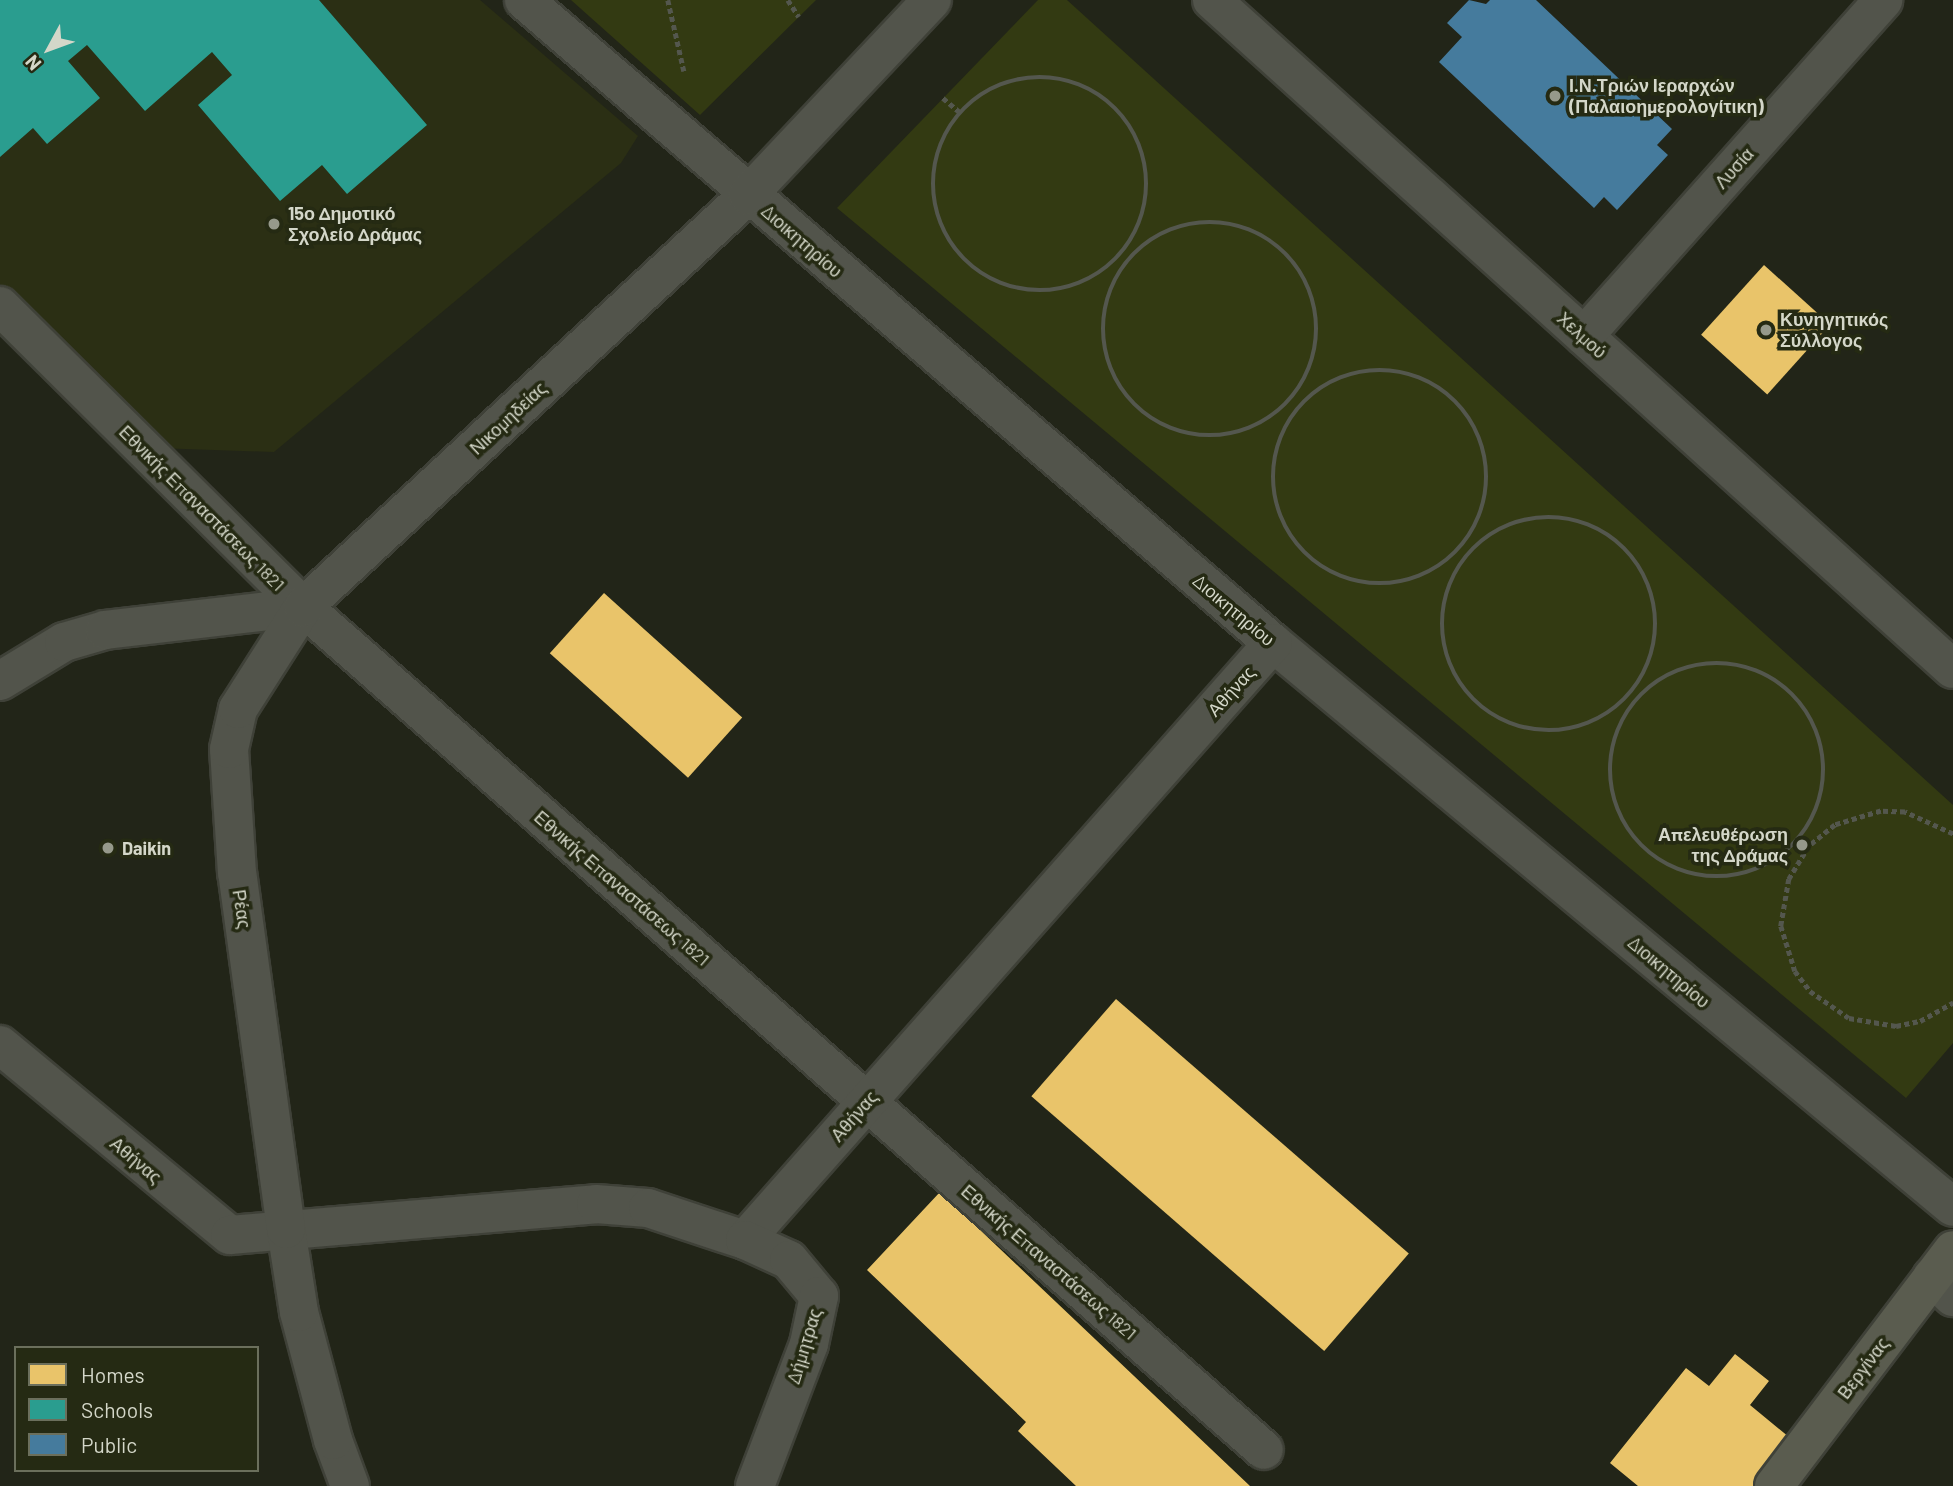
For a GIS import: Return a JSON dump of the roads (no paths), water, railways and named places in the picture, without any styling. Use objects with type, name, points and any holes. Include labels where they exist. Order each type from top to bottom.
[{"type":"main road","name":"Βεργίνας","points":[[1774,1486],[1946,1275]]},
{"type":"street","name":"Διοικητηρίου","points":[[524,0],[1273,643],[1953,1207]]},
{"type":"street","name":"Νικομηδείας","points":[[303,607],[748,195],[932,0]]},
{"type":"street","name":"Χελμού","points":[[1212,0],[1953,669]]},
{"type":"street","name":"Λυσία","points":[[1584,337],[1883,0]]},
{"type":"street","name":"Εθνικής Επαναστάσεως 1821","points":[[0,306],[303,607],[1264,1450]]},
{"type":"street","points":[[0,681],[64,642],[106,630],[303,607]]},
{"type":"street","name":"Ρέας","points":[[286,1229],[237,873],[229,749],[238,709],[303,607]]},
{"type":"street","name":"Αθήνας","points":[[0,1045],[222,1233],[596,1204],[648,1208],[745,1240],[1273,643]]},
{"type":"street","points":[[286,1229],[299,1312],[333,1440],[350,1486]]},
{"type":"street","name":"Δήμητρας","points":[[745,1240],[789,1260],[819,1296],[809,1344],[755,1486]]},
{"type":"place","name":"Ι.Ν.Τριών Ιεραρχών (Παλαιοημερολογίτικη)","points":[[1555,96]]},
{"type":"place","name":"15ο Δημοτικό Σχολείο Δράμας","points":[[274,224]]},
{"type":"place","name":"Κυνηγητικός Σύλλογος","points":[[1766,330]]},
{"type":"place","name":"Απελευθέρωση της Δράμας","points":[[1802,845]]},
{"type":"place","name":"Daikin","points":[[108,848]]}]
